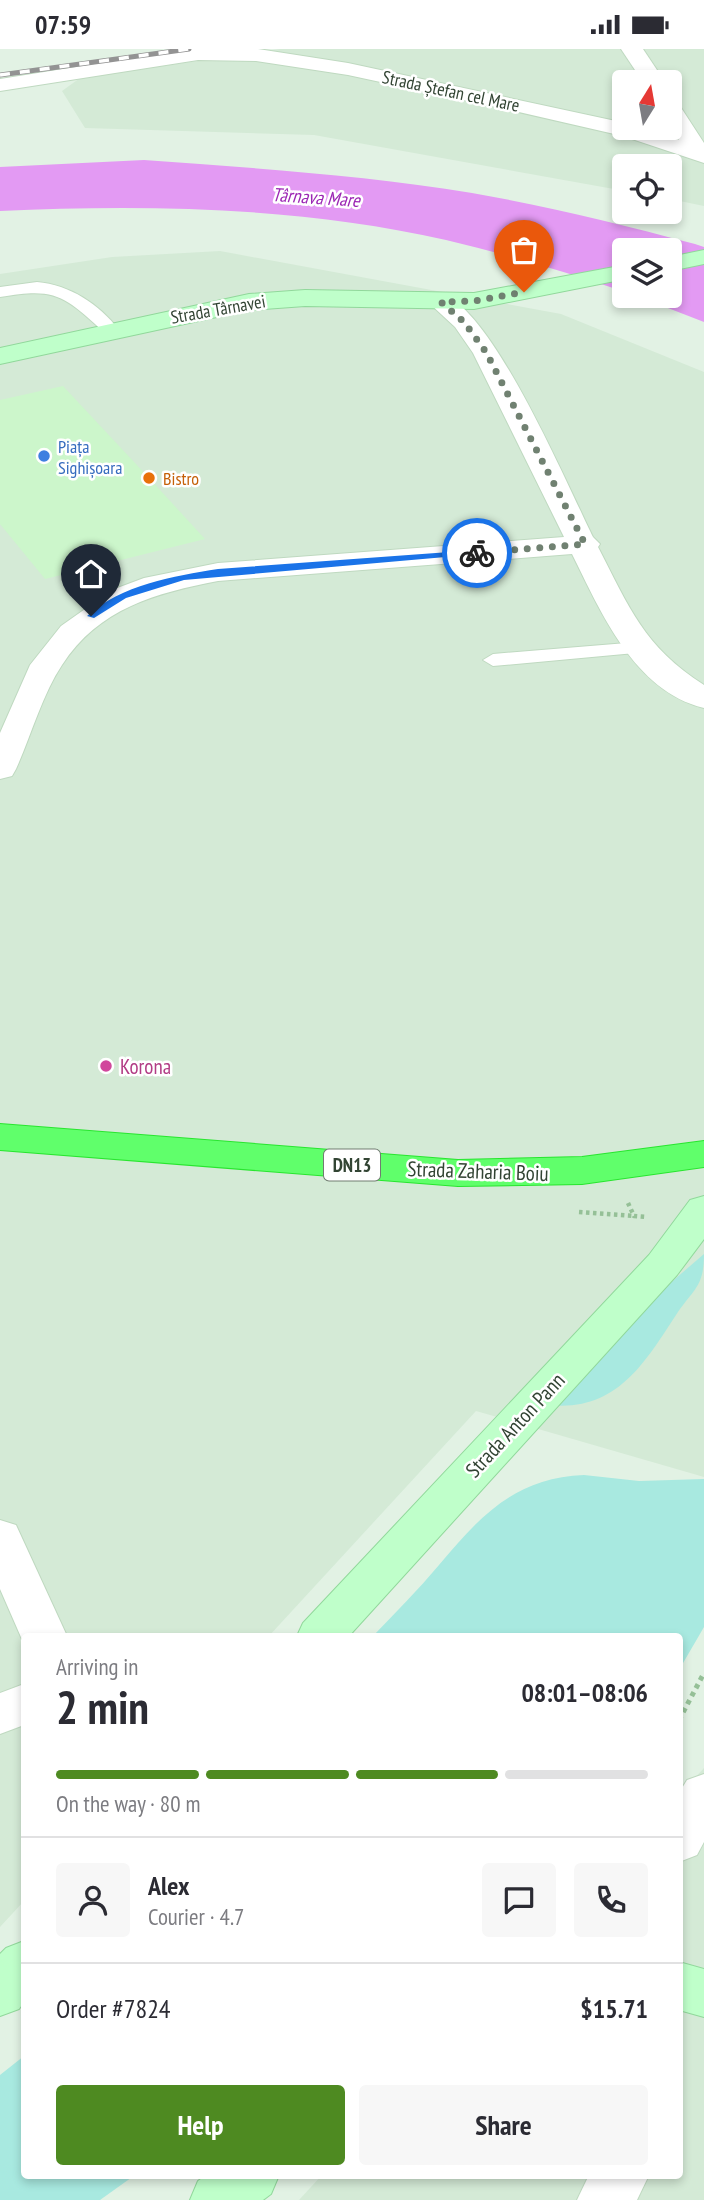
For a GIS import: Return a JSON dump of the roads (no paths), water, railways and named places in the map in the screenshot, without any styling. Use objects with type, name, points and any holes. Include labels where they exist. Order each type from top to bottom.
[{"type":"highway","name":"Strada Zaharia Boiu","points":[[0,1137],[458,1173],[525,1175],[610,1171],[704,1154]]},
{"type":"street","points":[[632,49],[646,70]]},
{"type":"street","name":"Strada Ștefan cel Mare","points":[[0,85],[190,52],[256,55],[372,74],[617,128],[701,154]]},
{"type":"street","name":"Strada Ștefan cel Mare","points":[[682,126],[701,154]]},
{"type":"street","points":[[682,262],[704,257]]},
{"type":"street","name":"Strada Târnavei","points":[[0,356],[223,306],[278,299],[474,301],[612,274]]},
{"type":"street","points":[[441,302],[464,322],[486,352],[585,544],[626,632],[665,674],[704,699]]},
{"type":"street","points":[[0,769],[46,665],[72,632],[123,596],[155,584],[218,572],[585,544]]},
{"type":"street","name":"Strada Anton Pann","points":[[323,1633],[663,1265],[704,1210]]},
{"type":"street","points":[[0,1538],[43,1633]]},
{"type":"street","points":[[0,1714],[21,1705]]},
{"type":"street","points":[[683,1833],[704,1795]]},
{"type":"street","points":[[0,1992],[21,1968]]},
{"type":"street","points":[[683,1987],[704,1993]]},
{"type":"street","points":[[218,2200],[246,2179]]},
{"type":"street","points":[[604,2200],[618,2179]]},
{"type":"lane","points":[[0,292],[26,286],[67,291],[111,330]]},
{"type":"lane","points":[[493,660],[639,649]]},
{"type":"water","name":"Târnava Mare","points":[[144,160],[391,181],[500,198],[671,238],[612,238],[612,288],[468,245],[336,221],[280,214],[167,208],[0,211],[0,167]]},
{"type":"water","points":[[682,241],[704,247],[704,322],[668,308],[682,308]]},
{"type":"railway","points":[[0,75],[189,49]]},
{"type":"place","name":"Piața Sighișoara","points":[[44,456]]},
{"type":"place","name":"Bistro","points":[[149,478]]},
{"type":"place","name":"Korona","points":[[106,1066]]}]
